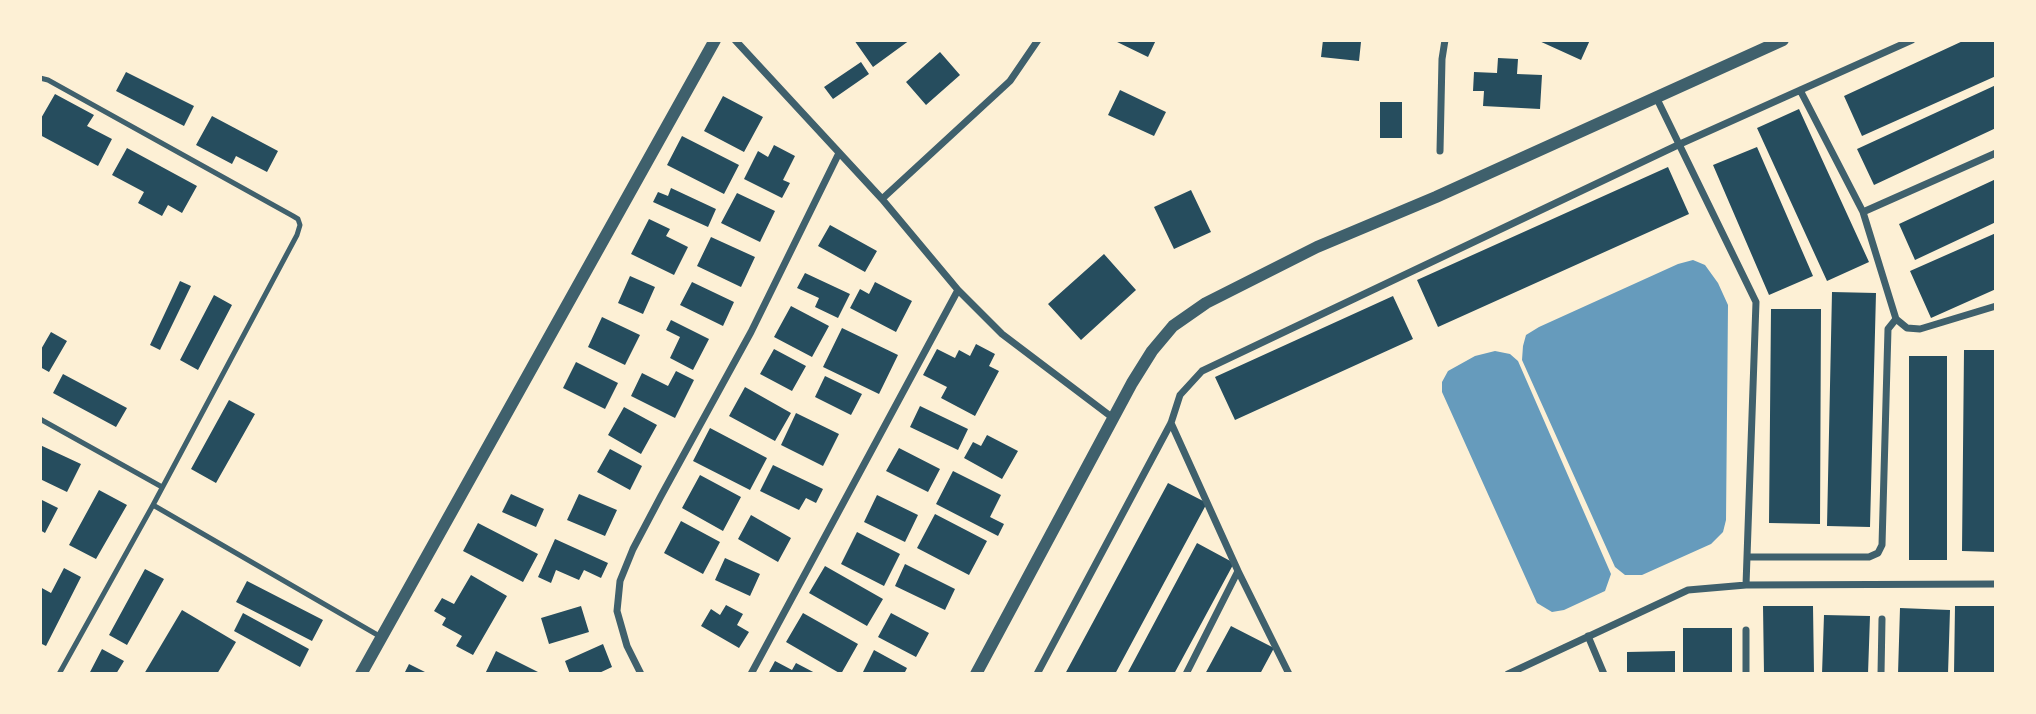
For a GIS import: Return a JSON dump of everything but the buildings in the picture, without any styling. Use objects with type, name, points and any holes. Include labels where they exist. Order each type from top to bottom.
[{"type":"street","points":[[361,674],[715,40]]},
{"type":"street","points":[[735,40],[882,199],[958,290],[1002,334],[1113,418]]},
{"type":"street","points":[[882,199],[1010,81],[1038,40]]},
{"type":"street","points":[[1440,151],[1442,59],[1445,40]]},
{"type":"street","points":[[976,674],[1113,418],[1152,351],[1173,327],[1206,303],[1317,247],[1657,99],[1783,40]]},
{"type":"street","points":[[1037,674],[1171,423],[1180,395],[1202,371],[1680,144],[1912,40]]},
{"type":"street","points":[[1800,90],[1863,212],[1896,319],[1907,328],[1920,330],[1996,306]]},
{"type":"street","points":[[1657,99],[1756,302],[1746,585]]},
{"type":"street","points":[[641,674],[626,646],[617,611],[620,582],[633,549],[751,332],[839,153]]},
{"type":"street","points":[[1863,212],[1996,153]]},
{"type":"street","points":[[751,674],[958,290]]},
{"type":"street","points":[[1748,557],[1869,558],[1878,553],[1882,545],[1888,329],[1896,319]]},
{"type":"street","points":[[1171,423],[1238,571],[1289,674]]},
{"type":"street","points":[[1186,674],[1238,571]]},
{"type":"street","points":[[1507,674],[1688,590],[1746,585],[1996,584]]},
{"type":"street","points":[[1881,674],[1882,619]]},
{"type":"street","points":[[1746,630],[1746,674]]},
{"type":"street","points":[[1588,636],[1604,674]]},
{"type":"lane","points":[[40,78],[293,215],[300,225],[153,505],[59,674]]},
{"type":"lane","points":[[40,419],[162,487]]},
{"type":"lane","points":[[153,505],[381,637]]},
{"type":"water","points":[[1693,260],[1705,265],[1718,283],[1728,305],[1726,520],[1723,532],[1711,544],[1642,575],[1625,575],[1615,567],[1522,360],[1523,346],[1526,335],[1539,327],[1678,264]]},
{"type":"water","points":[[1495,351],[1510,354],[1518,361],[1611,574],[1605,591],[1564,610],[1552,612],[1537,603],[1442,392],[1442,382],[1448,371],[1475,356]]}]
